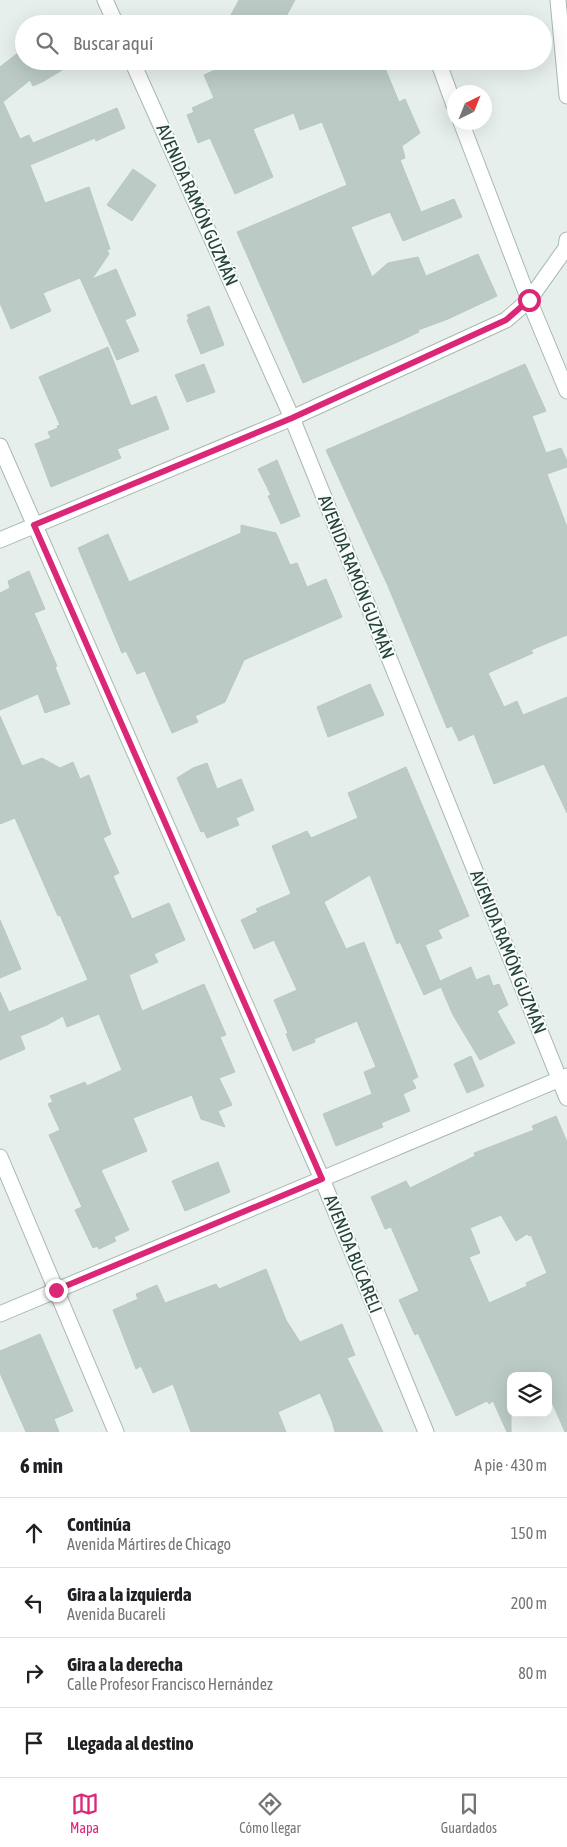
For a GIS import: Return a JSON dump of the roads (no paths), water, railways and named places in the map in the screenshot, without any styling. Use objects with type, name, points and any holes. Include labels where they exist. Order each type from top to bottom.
[{"type":"street","points":[[105,0],[112,15]]},
{"type":"street","points":[[558,0],[567,96]]},
{"type":"street","name":"AVENIDA RAMÓN GUZMÁN","points":[[136,70],[292,418],[563,1078],[567,1098]]},
{"type":"street","points":[[441,70],[447,86]]},
{"type":"street","points":[[464,130],[529,300],[567,391]]},
{"type":"street","points":[[0,540],[292,418],[506,320],[529,300],[566,248],[567,240]]},
{"type":"street","name":"AVENIDA BUCARELI","points":[[0,446],[322,1179],[426,1432]]},
{"type":"street","points":[[0,1314],[563,1078]]},
{"type":"street","points":[[0,1157],[116,1432]]}]
